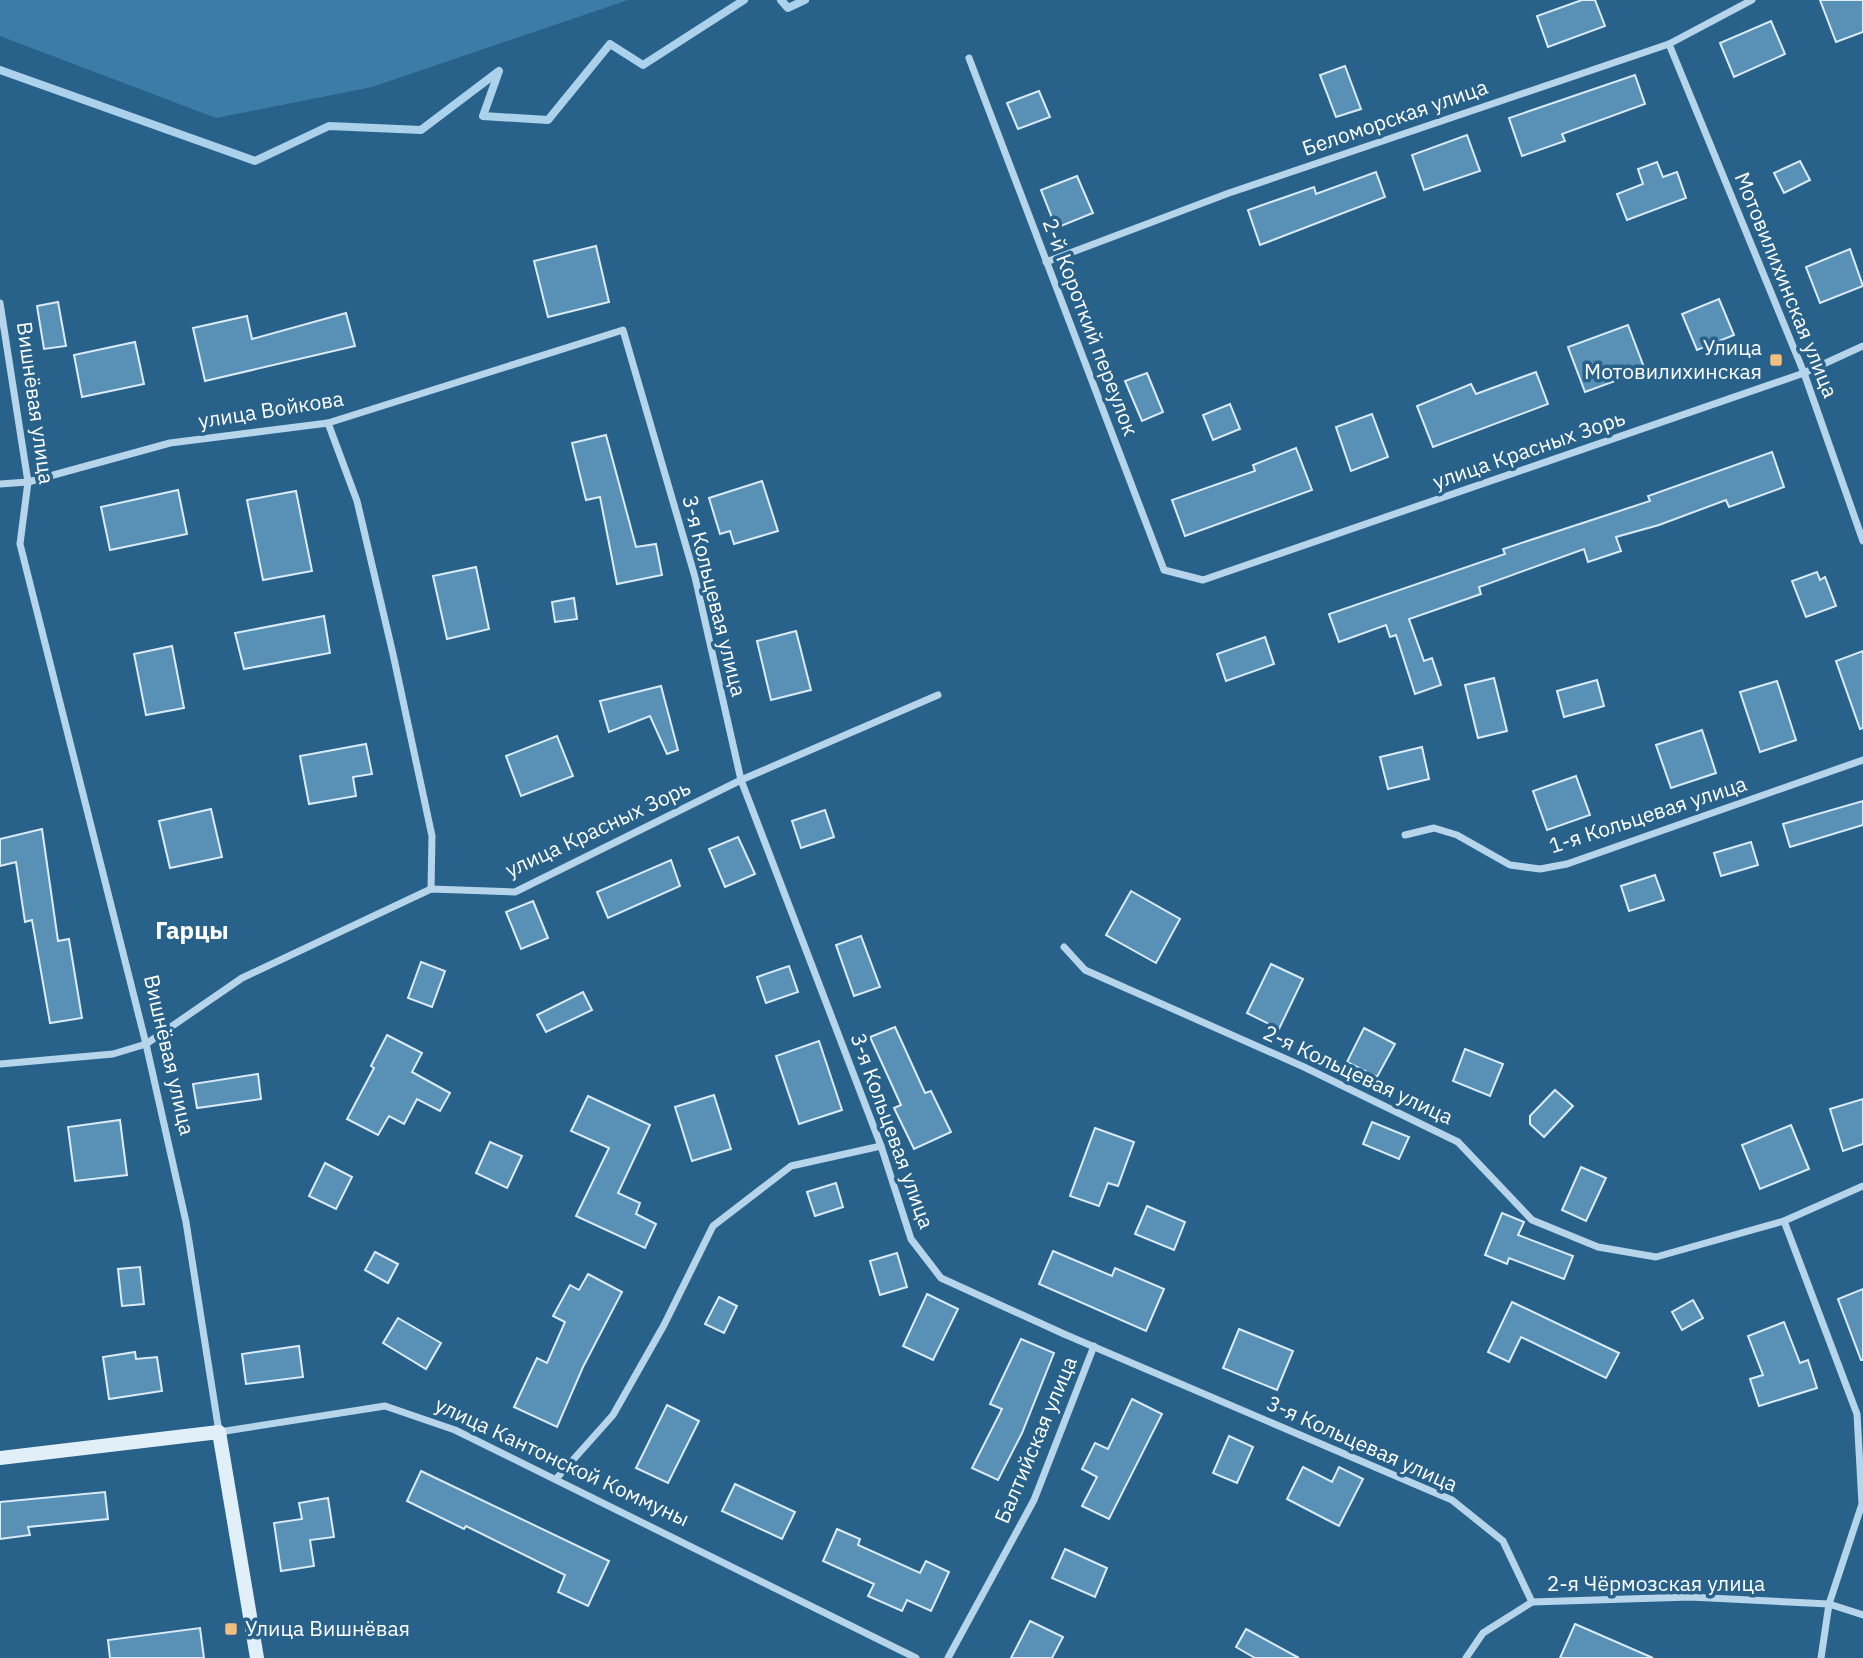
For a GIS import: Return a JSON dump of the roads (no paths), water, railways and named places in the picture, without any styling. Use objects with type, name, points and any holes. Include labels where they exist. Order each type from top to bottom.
[{"type":"street","name":"Беломорская улица","points":[[1046,262],[1229,193],[1670,44],[1752,0]]},
{"type":"street","name":"Мотовилихинская улица","points":[[1670,44],[1804,373],[1863,541]]},
{"type":"street","name":"2-й Короткий переулок","points":[[969,58],[1164,570],[1203,580]]},
{"type":"street","name":"Вишнёвая улица","points":[[0,303],[28,482],[20,544],[146,1044],[186,1223],[257,1658]]},
{"type":"street","name":"улица Войкова","points":[[0,484],[28,482],[170,443],[328,423],[623,331]]},
{"type":"street","name":"3-я Кольцевая улица","points":[[623,331],[695,577],[741,780],[881,1146],[911,1239],[941,1278],[1452,1500],[1503,1541],[1532,1602]]},
{"type":"street","name":"улица Красных Зорь","points":[[1203,580],[1804,373],[1863,346]]},
{"type":"street","points":[[328,423],[356,501],[393,654],[432,836],[432,888]]},
{"type":"street","name":"улица Красных Зорь","points":[[0,1063],[113,1054],[146,1044],[242,978],[432,888],[515,892],[741,780],[938,695]]},
{"type":"street","name":"1-я Кольцевая улица","points":[[1405,835],[1434,828],[1457,835],[1510,865],[1540,869],[1567,864],[1863,760]]},
{"type":"street","name":"2-я Кольцевая улица","points":[[1064,947],[1085,970],[1304,1067],[1458,1142],[1532,1220],[1598,1247],[1656,1257],[1784,1221],[1863,1186]]},
{"type":"street","points":[[556,1479],[613,1415],[664,1325],[713,1226],[791,1166],[881,1146]]},
{"type":"street","points":[[1784,1221],[1857,1414],[1862,1504],[1829,1604],[1821,1658]]},
{"type":"street","name":"Балтийская улица","points":[[948,1658],[1034,1500],[1094,1346]]},
{"type":"street","name":"улица Кантонской Коммуны","points":[[0,1458],[219,1432],[385,1406],[455,1430],[916,1658]]},
{"type":"street","name":"2-я Чёрмозская улица","points":[[1532,1602],[1690,1597],[1829,1604],[1863,1615]]},
{"type":"street","points":[[1466,1658],[1483,1633],[1532,1602]]},
{"type":"waterway","points":[[0,70],[255,161],[329,126],[421,130],[499,71],[483,116],[548,120],[610,44],[643,65],[744,0]]},
{"type":"waterway","points":[[781,0],[788,8],[805,0]]},
{"type":"place","name":"Улица Мотовилихинская","points":[[1776,360]]},
{"type":"place","name":"Улица Вишнёвая","points":[[231,1629]]},
{"type":"district","name":"Гарцы","points":[[192,931]]}]
